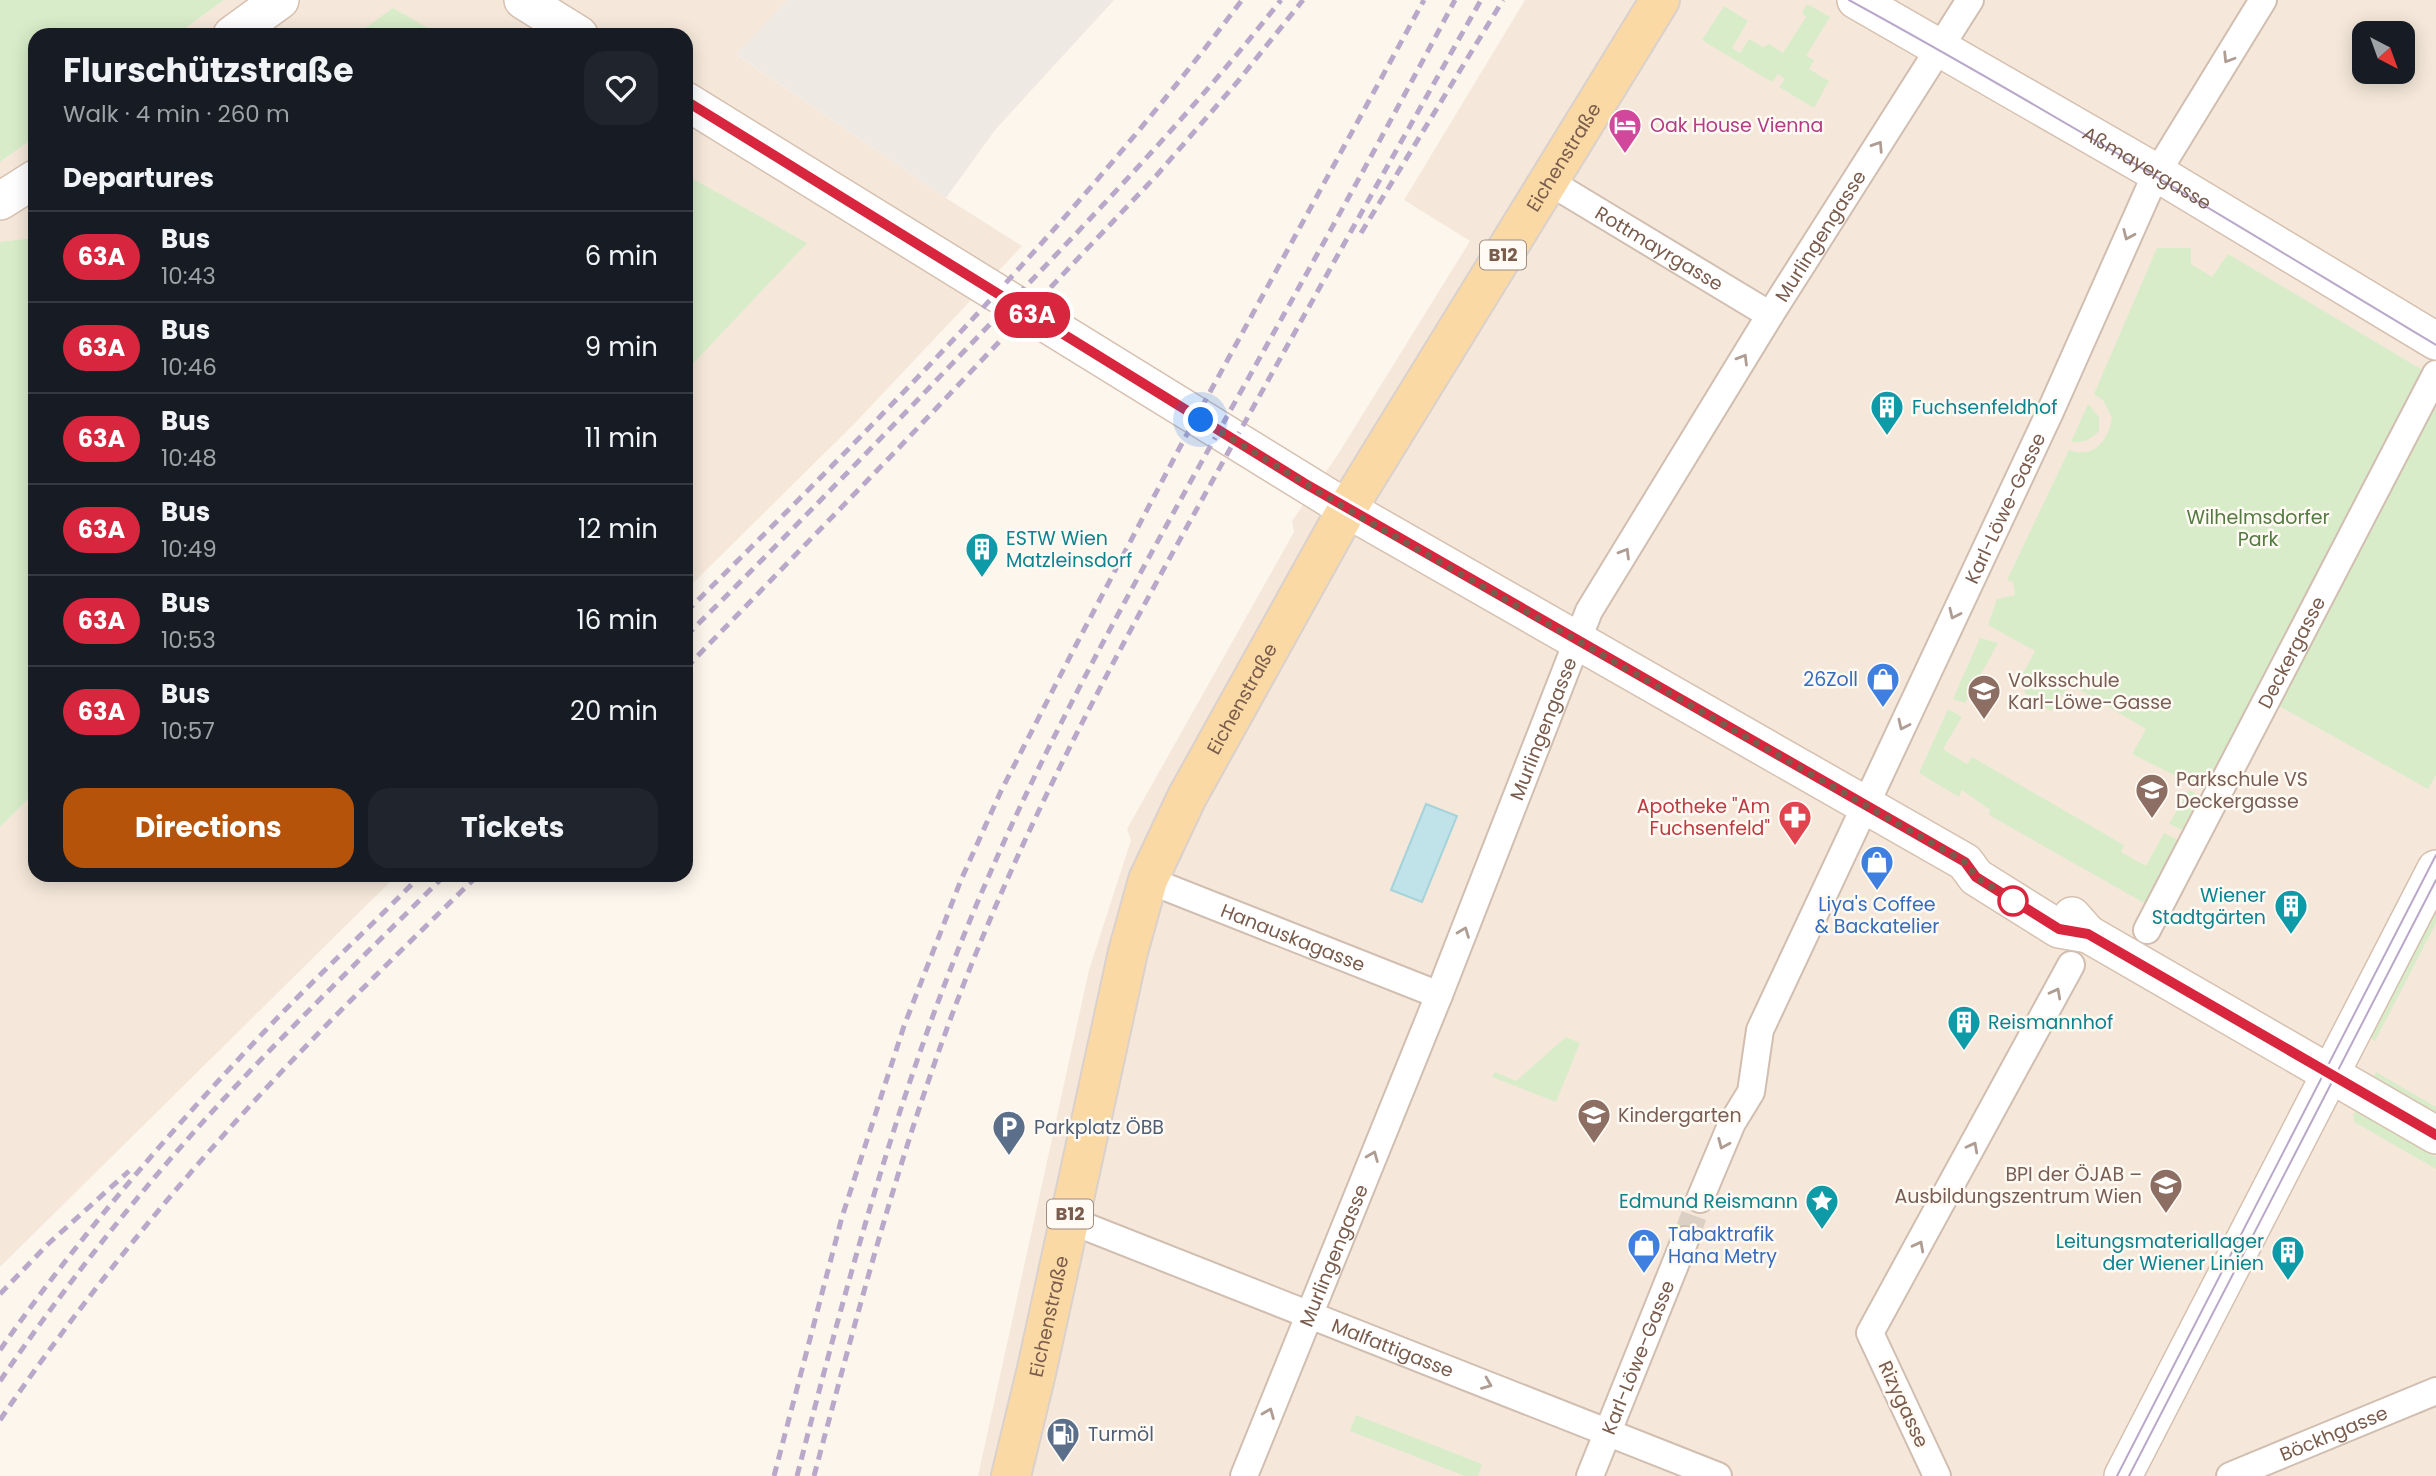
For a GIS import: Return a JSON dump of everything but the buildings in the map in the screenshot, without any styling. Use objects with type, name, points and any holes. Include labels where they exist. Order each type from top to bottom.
[{"type":"main road","name":"Eichenstraße","points":[[1012,1476],[1037,1373],[1128,951],[1148,880],[1187,797],[1347,509],[1660,0]]},
{"type":"street","points":[[242,28],[280,0]]},
{"type":"street","points":[[523,0],[568,28]]},
{"type":"street","name":"Aßmayergasse","points":[[1856,0],[2157,173],[2436,341]]},
{"type":"street","name":"Murlingengasse","points":[[1244,1476],[1439,995],[1589,611],[1770,315],[1970,0]]},
{"type":"street","name":"Karl-Löwe-Gasse","points":[[1700,1199],[1732,1123],[1751,1092],[1760,1030],[2045,422],[2157,173],[2263,0]]},
{"type":"street","points":[[693,105],[1347,509],[1965,862],[1976,877],[2059,929],[2079,950],[2330,1073],[2436,1135]]},
{"type":"street","name":"Rottmayrgasse","points":[[1548,181],[1770,315]]},
{"type":"street","points":[[0,201],[28,183]]},
{"type":"street","name":"Deckergasse","points":[[2147,930],[2436,374]]},
{"type":"street","points":[[2123,1476],[2436,869]]},
{"type":"street","name":"Hanauskagasse","points":[[1148,880],[1439,995]]},
{"type":"street","name":"Rizygasse","points":[[1932,1466],[1870,1333],[2079,950]]},
{"type":"street","name":"Malfattigasse","points":[[1069,1220],[1718,1476]]},
{"type":"street","name":"Karl-Löwe-Gasse","points":[[1590,1476],[1685,1240]]},
{"type":"street","name":"Böckhgasse","points":[[2230,1476],[2436,1391]]},
{"type":"shaded area","points":[[224,0],[788,0],[737,55],[946,198],[1022,246],[854,424],[693,583],[693,28],[186,28]]},
{"type":"shaded area","points":[[788,0],[1114,0],[995,130],[946,198],[736,54]]},
{"type":"shaded area","points":[[1525,0],[2436,0],[2436,1476],[978,1476],[1089,970],[1131,840],[1127,829],[1294,532],[1292,521],[1337,456],[1470,241],[1404,200]]},
{"type":"shaded area","points":[[28,142],[28,882],[390,882],[0,1267],[0,162]]},
{"type":"green space","points":[[0,0],[224,0],[186,28],[28,28],[28,142],[0,162]]},
{"type":"green space","points":[[1807,4],[1830,17],[1806,56],[1814,60],[1809,69],[1829,81],[1814,108],[1779,87],[1785,79],[1778,74],[1772,82],[1702,40],[1724,6],[1748,21],[1732,48],[1740,53],[1749,39],[1763,47],[1769,44],[1783,53],[1806,17],[1802,12]]},
{"type":"green space","points":[[393,8],[428,28],[366,28]]},
{"type":"green space","points":[[693,179],[807,243],[693,364]]},
{"type":"green space","points":[[28,239],[28,799],[0,827],[0,242]]},
{"type":"green space","name":"Wilhelmsdorfer Park","points":[[2157,248],[2191,248],[2191,264],[2212,277],[2228,254],[2421,369],[2420,386],[2436,389],[2436,775],[2428,789],[2279,706],[2247,768],[2222,754],[2204,790],[2132,754],[2146,729],[2070,684],[2051,711],[2024,692],[2027,687],[2019,681],[2035,651],[1988,625],[1997,599],[2015,595],[2013,582],[2007,580],[2069,450],[2093,450],[2107,434],[2112,418],[2103,400],[2094,394]]},
{"type":"green space","points":[[2088,404],[2099,417],[2099,431],[2086,440],[2071,442]]},
{"type":"green space","points":[[1980,638],[1998,643],[1965,703],[1953,699]]},
{"type":"green space","points":[[1948,709],[1962,717],[1943,749],[1967,764],[1972,757],[2124,845],[2121,852],[2146,866],[2164,833],[2178,840],[2146,904],[1989,815],[1990,810],[1962,790],[1959,797],[1919,773]]},
{"type":"green space","points":[[2189,790],[2200,796],[2182,830],[2169,824]]},
{"type":"green space","points":[[2436,909],[2436,923],[2375,1041],[2370,1038]]},
{"type":"green space","points":[[1566,1037],[1580,1043],[1556,1102],[1492,1077],[1495,1072],[1516,1081]]},
{"type":"green space","points":[[2376,1072],[2436,1107],[2436,1119],[2372,1082]]},
{"type":"green space","points":[[2355,1112],[2436,1157],[2436,1169],[2354,1122]]},
{"type":"green space","points":[[1356,1415],[1482,1464],[1478,1476],[1465,1476],[1350,1431]]},
{"type":"water","points":[[1426,804],[1457,816],[1422,902],[1391,890]]},
{"type":"tunnel","points":[[1685,1240],[1700,1199]]},
{"type":"tram line","points":[[1849,0],[2071,126],[2436,345]]},
{"type":"tram line","points":[[2117,1476],[2436,855]]},
{"type":"tram line","points":[[2129,1476],[2436,880]]},
{"type":"railway","points":[[693,605],[832,466],[1045,240],[1113,162],[1242,0]]},
{"type":"railway","points":[[693,629],[860,460],[1095,213],[1190,109],[1281,0]]},
{"type":"railway","points":[[693,661],[1156,176],[1239,80],[1303,0]]},
{"type":"railway","points":[[774,1476],[842,1217],[904,1026],[961,880],[1001,791],[1180,447],[1424,0]]},
{"type":"railway","points":[[797,1476],[859,1245],[906,1094],[960,945],[991,871],[1037,771],[1113,624],[1455,0]]},
{"type":"railway","points":[[814,1476],[888,1208],[930,1076],[979,946],[1032,826],[1089,709],[1151,593],[1481,0]]},
{"type":"railway","points":[[1361,233],[1503,0]]},
{"type":"railway","points":[[0,1350],[66,1260],[136,1174],[210,1090],[286,1009],[414,882]]},
{"type":"railway","points":[[0,1381],[106,1237],[191,1135],[276,1044],[438,882]]},
{"type":"railway","points":[[0,1420],[96,1288],[199,1163],[322,1029],[471,882]]},
{"type":"railway","points":[[0,1294],[48,1244],[129,1171]]},
{"type":"bus line","name":"63A","points":[[693,105],[1347,509],[1965,862],[1976,877],[2059,929],[2088,934],[2436,1135]]},
{"type":"place","name":"Oak House Vienna","points":[[1625,155]]},
{"type":"place","name":"Fuchsenfeldhof","points":[[1887,437]]},
{"type":"place","name":"ESTW Wien Matzleinsdorf","points":[[982,579]]},
{"type":"place","name":"26Zoll","points":[[1883,709]]},
{"type":"place","name":"Volksschule Karl-Löwe-Gasse","points":[[1984,721]]},
{"type":"place","name":"Parkschule VS Deckergasse","points":[[2152,820]]},
{"type":"place","name":"Apotheke \"Am Fuchsenfeld\"","points":[[1795,847]]},
{"type":"place","name":"Liya's Coffee & Backatelier","points":[[1877,892]]},
{"type":"place","name":"Wiener Stadtgärten","points":[[2291,936]]},
{"type":"place","name":"Reismannhof","points":[[1964,1052]]},
{"type":"place","name":"Kindergarten","points":[[1594,1145]]},
{"type":"place","name":"Parkplatz ÖBB","points":[[1009,1157]]},
{"type":"place","name":"BPI der ÖJAB – Ausbildungszentrum Wien","points":[[2166,1215]]},
{"type":"place","name":"Edmund Reismann","points":[[1822,1231]]},
{"type":"place","name":"Tabaktrafik Hana Metry","points":[[1644,1275]]},
{"type":"place","name":"Leitungsmateriallager der Wiener Linien","points":[[2288,1282]]},
{"type":"place","name":"Turmöl","points":[[1063,1464]]},
{"type":"route","points":[[1201,420],[1347,509],[1965,862],[1976,877],[2016,902],[2013,901]]}]
